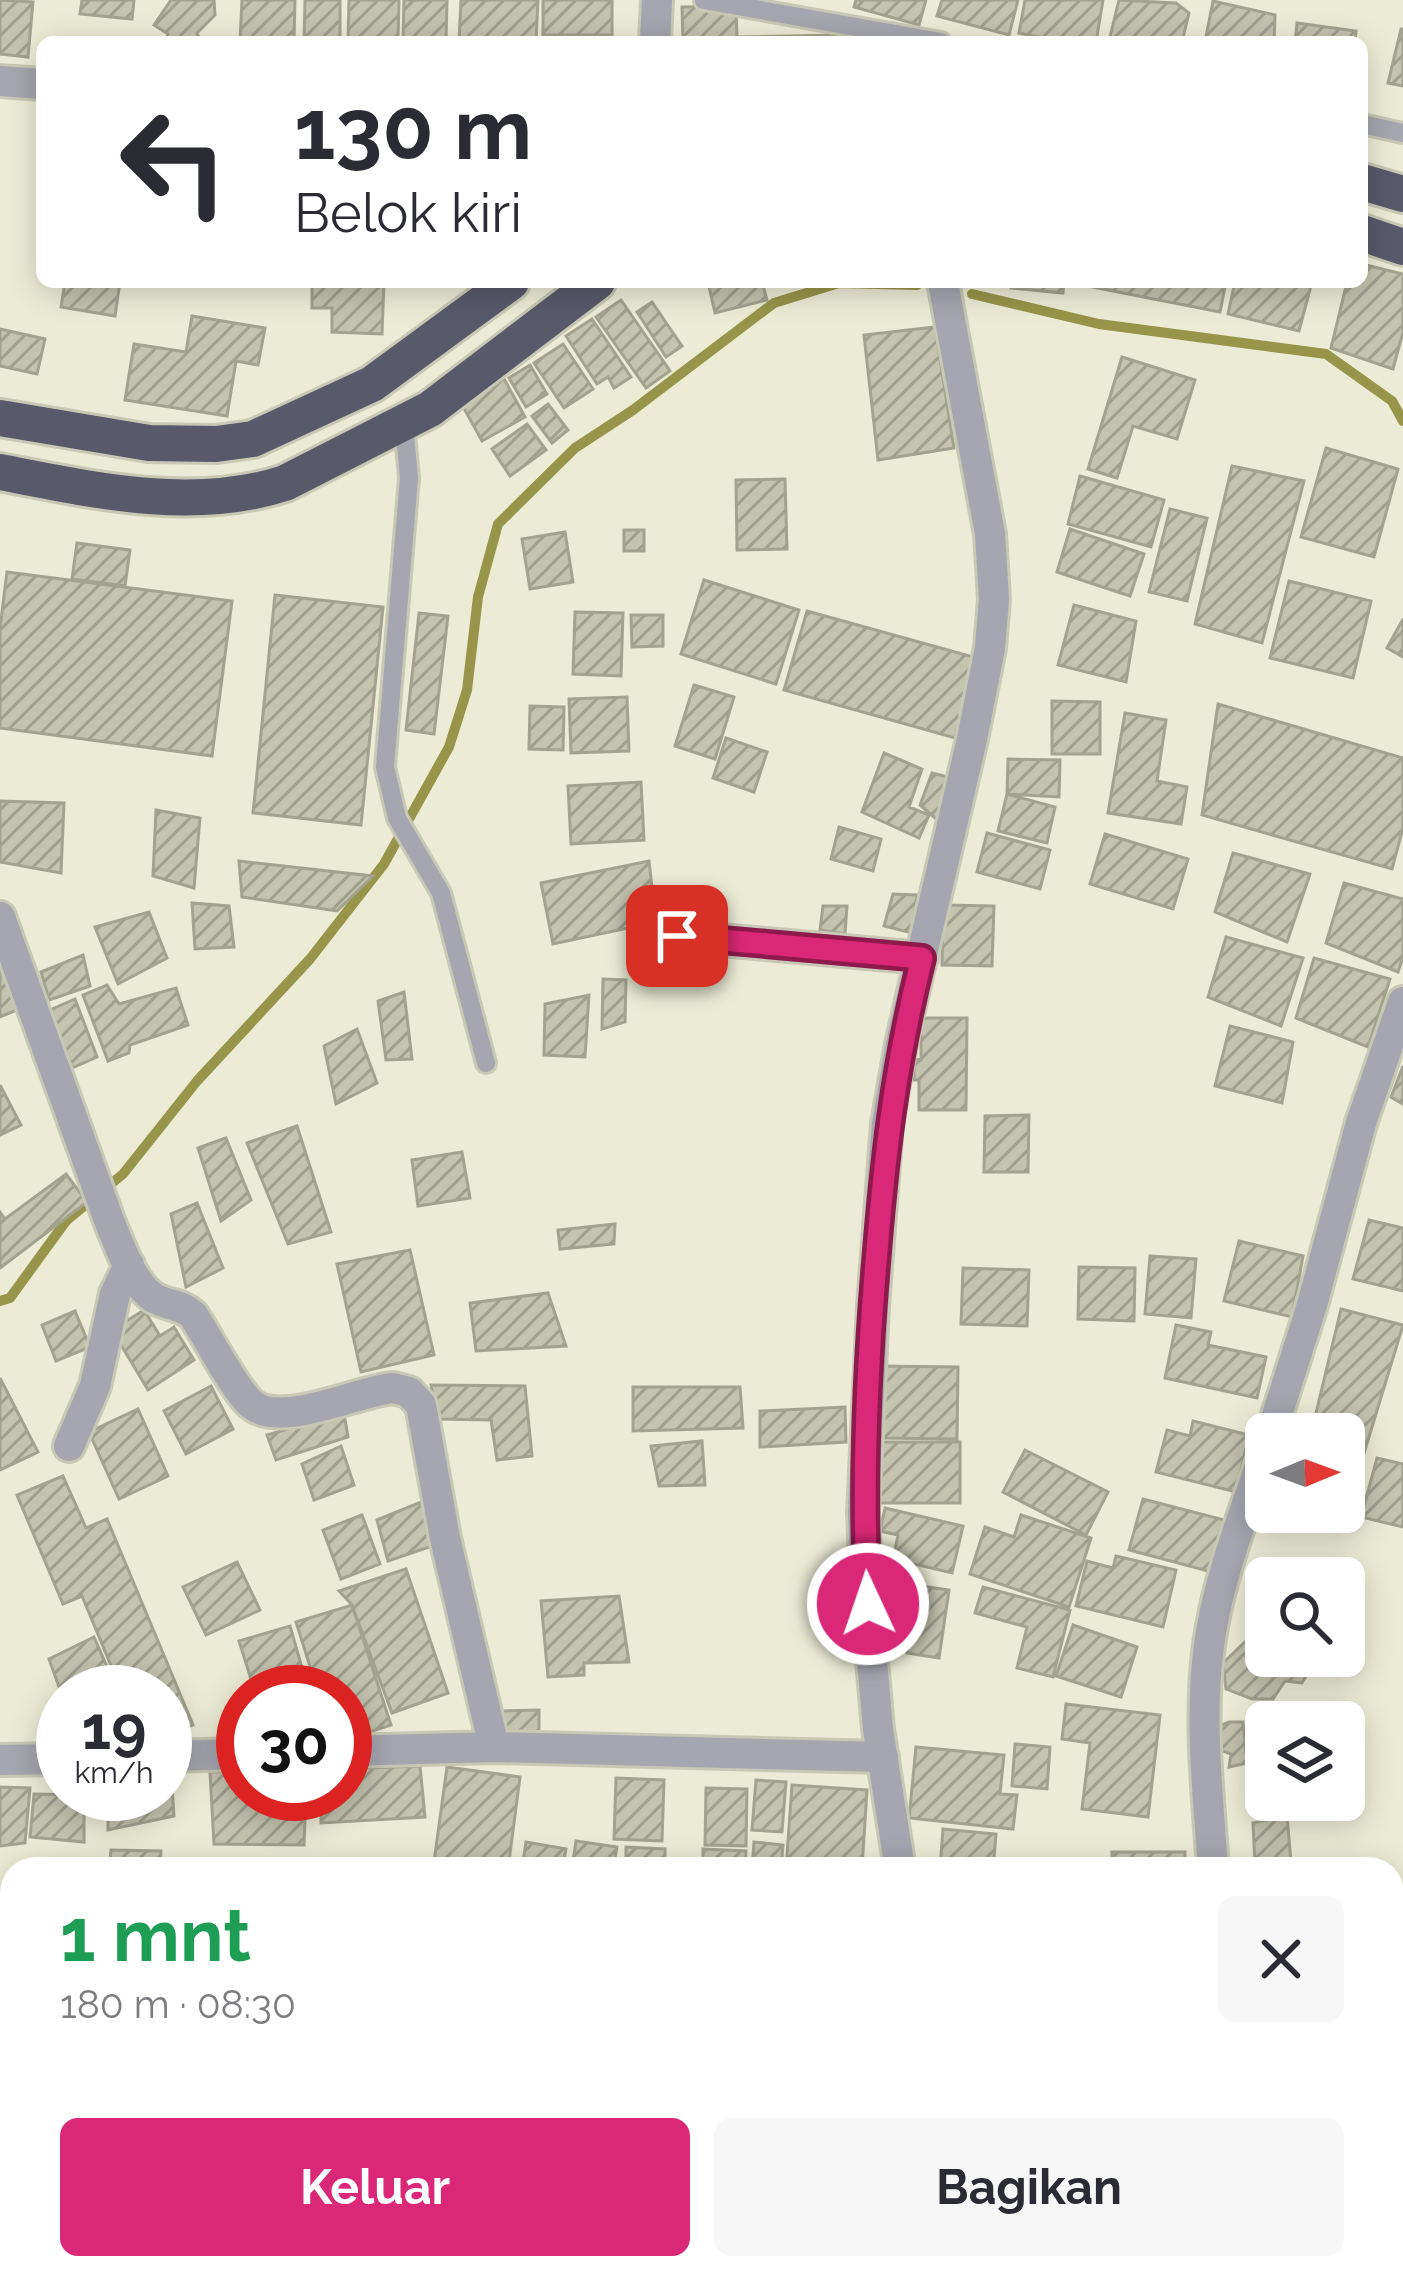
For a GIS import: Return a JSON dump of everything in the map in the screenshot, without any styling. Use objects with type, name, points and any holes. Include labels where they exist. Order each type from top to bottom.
[{"type":"highway","points":[[1368,184],[1403,194]]},
{"type":"highway","points":[[1368,235],[1403,247]]},
{"type":"highway","points":[[0,418],[149,443],[253,439],[372,384],[503,288]]},
{"type":"highway","points":[[0,472],[102,491],[231,497],[285,483],[404,424],[464,385],[589,288]]},
{"type":"street","points":[[655,36],[657,0]]},
{"type":"street","points":[[0,81],[36,84]]},
{"type":"street","points":[[898,1857],[883,1757],[863,1513],[887,1124],[981,694],[994,599],[990,533],[944,288]]},
{"type":"street","points":[[0,917],[110,1223],[129,1265],[152,1297],[193,1315],[247,1400],[261,1411],[284,1413],[399,1388],[421,1405],[445,1538],[494,1747]]},
{"type":"street","points":[[677,936],[922,958]]},
{"type":"street","points":[[1277,1413],[1361,1123],[1403,1002]]},
{"type":"street","points":[[69,1446],[94,1386],[115,1294],[129,1265]]},
{"type":"street","points":[[1212,1857],[1204,1703],[1209,1642],[1245,1509]]},
{"type":"street","points":[[372,1750],[494,1747],[883,1757]]},
{"type":"street","points":[[0,1760],[36,1759]]},
{"type":"lane","points":[[704,0],[907,36]]},
{"type":"lane","points":[[1368,125],[1403,133]]},
{"type":"lane","points":[[404,424],[409,478],[385,767],[398,818],[441,893],[486,1063]]},
{"type":"building","points":[[0,0],[33,2],[28,57],[0,54]]},
{"type":"building","points":[[82,0],[134,0],[132,19],[80,14]]},
{"type":"building","points":[[171,0],[214,0],[215,15],[198,36],[168,36],[154,25]]},
{"type":"building","points":[[242,0],[295,0],[294,36],[240,36]]},
{"type":"building","points":[[305,0],[340,0],[340,36],[304,36]]},
{"type":"building","points":[[349,0],[399,0],[398,36],[348,36]]},
{"type":"building","points":[[404,0],[447,0],[446,36],[403,36]]},
{"type":"building","points":[[461,0],[538,0],[536,36],[459,36]]},
{"type":"building","points":[[543,0],[612,0],[612,35],[543,35]]},
{"type":"building","points":[[856,0],[926,0],[919,25],[854,7]]},
{"type":"building","points":[[942,0],[1018,0],[1009,35],[937,16]]},
{"type":"building","points":[[1025,0],[1103,0],[1097,36],[1019,33]]},
{"type":"building","points":[[1119,0],[1176,3],[1189,13],[1183,36],[1110,36]]},
{"type":"building","points":[[1213,1],[1275,15],[1274,36],[1206,36]]},
{"type":"building","points":[[736,6],[737,36],[683,36],[682,7]]},
{"type":"building","points":[[1297,23],[1356,31],[1356,36],[1296,36]]},
{"type":"building","points":[[1403,29],[1403,86],[1388,83]]},
{"type":"building","points":[[896,34],[896,36],[790,36]]},
{"type":"building","points":[[1368,265],[1403,274],[1403,332],[1393,369],[1331,348],[1346,288],[1368,288]]},
{"type":"building","points":[[64,288],[119,288],[115,316],[61,307]]},
{"type":"building","points":[[312,288],[384,288],[382,334],[332,332],[332,308],[312,308]]},
{"type":"building","points":[[709,288],[764,288],[767,300],[715,313]]},
{"type":"building","points":[[1011,288],[1063,288],[1063,293]]},
{"type":"building","points":[[1098,288],[1225,288],[1220,312]]},
{"type":"building","points":[[1234,288],[1310,288],[1299,331],[1228,314]]},
{"type":"building","points":[[621,300],[670,371],[646,388],[596,317]]},
{"type":"building","points":[[652,302],[682,346],[666,357],[637,312]]},
{"type":"building","points":[[192,316],[265,328],[258,365],[236,361],[227,416],[125,400],[134,344],[186,352]]},
{"type":"building","points":[[592,319],[631,377],[614,388],[608,377],[597,384],[566,336]]},
{"type":"building","points":[[935,327],[954,448],[878,460],[864,335]]},
{"type":"building","points":[[0,329],[45,339],[37,374],[0,366]]},
{"type":"building","points":[[563,344],[593,389],[564,408],[534,363]]},
{"type":"building","points":[[1122,357],[1195,380],[1177,439],[1133,426],[1117,478],[1088,469]]},
{"type":"building","points":[[530,365],[547,394],[526,407],[509,378]]},
{"type":"building","points":[[503,377],[525,417],[482,441],[460,401]]},
{"type":"building","points":[[548,404],[568,430],[552,443],[532,416]]},
{"type":"building","points":[[527,424],[546,450],[510,476],[492,449]]},
{"type":"building","points":[[1326,448],[1398,469],[1374,557],[1301,537]]},
{"type":"building","points":[[1232,466],[1304,481],[1262,643],[1195,624]]},
{"type":"building","points":[[1080,476],[1164,500],[1151,547],[1068,524]]},
{"type":"building","points":[[785,479],[787,549],[737,550],[736,480]]},
{"type":"building","points":[[1170,509],[1207,518],[1187,601],[1149,592]]},
{"type":"building","points":[[1070,529],[1144,554],[1130,596],[1057,572]]},
{"type":"building","points":[[624,530],[644,530],[644,551],[624,551]]},
{"type":"building","points":[[565,532],[573,582],[530,589],[522,539]]},
{"type":"building","points":[[77,543],[130,550],[125,586],[72,579]]},
{"type":"building","points":[[7,572],[232,601],[212,756],[0,728],[0,628]]},
{"type":"building","points":[[704,580],[799,610],[776,684],[681,654]]},
{"type":"building","points":[[1289,581],[1371,601],[1353,678],[1270,658]]},
{"type":"building","points":[[275,595],[383,607],[361,825],[253,813]]},
{"type":"building","points":[[1074,605],[1136,621],[1126,682],[1058,665]]},
{"type":"building","points":[[807,611],[977,658],[955,738],[784,690]]},
{"type":"building","points":[[575,612],[623,613],[621,676],[573,674]]},
{"type":"building","points":[[419,613],[448,616],[434,734],[406,730]]},
{"type":"building","points":[[631,615],[663,615],[663,646],[632,647]]},
{"type":"building","points":[[1403,619],[1403,657],[1387,648]]},
{"type":"building","points":[[694,685],[734,697],[715,759],[675,746]]},
{"type":"building","points":[[627,697],[629,751],[571,753],[569,699]]},
{"type":"building","points":[[1052,701],[1100,702],[1100,754],[1052,754]]},
{"type":"building","points":[[1218,704],[1403,758],[1403,828],[1392,869],[1202,815]]},
{"type":"building","points":[[530,706],[564,707],[563,750],[529,749]]},
{"type":"building","points":[[1125,713],[1166,720],[1157,781],[1187,787],[1181,824],[1108,813]]},
{"type":"building","points":[[726,738],[767,752],[754,792],[713,778]]},
{"type":"building","points":[[884,753],[922,769],[909,807],[929,815],[919,838],[862,812]]},
{"type":"building","points":[[1008,759],[1060,760],[1059,797],[1007,794]]},
{"type":"building","points":[[932,773],[956,779],[942,824],[920,805]]},
{"type":"building","points":[[641,782],[644,840],[571,844],[568,786]]},
{"type":"building","points":[[1007,794],[1055,807],[1047,843],[998,831]]},
{"type":"building","points":[[0,801],[64,803],[61,873],[0,862]]},
{"type":"building","points":[[156,810],[200,818],[194,888],[153,876]]},
{"type":"building","points":[[839,827],[881,839],[873,871],[831,859]]},
{"type":"building","points":[[987,833],[1050,850],[1040,889],[977,872]]},
{"type":"building","points":[[1105,834],[1188,859],[1173,909],[1090,884]]},
{"type":"building","points":[[1233,853],[1310,874],[1287,942],[1215,912]]},
{"type":"building","points":[[239,861],[373,876],[337,911],[242,897]]},
{"type":"building","points":[[649,861],[656,922],[553,944],[541,883]]},
{"type":"building","points":[[1344,883],[1403,899],[1403,957],[1398,972],[1326,943]]},
{"type":"building","points":[[893,894],[917,895],[912,933],[884,926]]},
{"type":"building","points":[[192,903],[229,906],[234,947],[195,949]]},
{"type":"building","points":[[943,905],[994,906],[992,966],[942,965]]},
{"type":"building","points":[[823,906],[847,906],[845,934],[820,930]]},
{"type":"building","points":[[149,912],[167,958],[118,984],[95,927]]},
{"type":"building","points":[[1226,937],[1303,958],[1281,1026],[1208,997]]},
{"type":"building","points":[[83,955],[90,986],[49,1000],[41,972]]},
{"type":"building","points":[[1314,958],[1390,979],[1368,1047],[1296,1018]]},
{"type":"building","points":[[4,961],[24,1007],[0,1017],[0,962]]},
{"type":"building","points":[[603,979],[626,980],[625,1022],[602,1029]]},
{"type":"building","points":[[107,985],[119,1004],[176,988],[188,1025],[130,1045],[129,1053],[108,1061],[83,995]]},
{"type":"building","points":[[404,992],[412,1059],[386,1060],[378,1001]]},
{"type":"building","points":[[589,995],[585,1057],[544,1055],[545,1004]]},
{"type":"building","points":[[75,999],[97,1057],[72,1068],[50,1010]]},
{"type":"building","points":[[921,1018],[967,1018],[966,1110],[919,1110],[914,1059],[921,1060]]},
{"type":"building","points":[[1230,1026],[1293,1042],[1282,1103],[1215,1086]]},
{"type":"building","points":[[357,1029],[377,1083],[336,1104],[324,1046]]},
{"type":"building","points":[[1403,1066],[1403,1104],[1391,1097]]},
{"type":"building","points":[[0,1085],[21,1125],[0,1135]]},
{"type":"building","points":[[1029,1115],[1028,1172],[984,1172],[985,1116]]},
{"type":"building","points":[[297,1126],[331,1232],[288,1244],[247,1143]]},
{"type":"building","points":[[226,1138],[251,1200],[221,1221],[198,1148]]},
{"type":"building","points":[[462,1152],[470,1198],[418,1206],[412,1160]]},
{"type":"building","points":[[66,1174],[87,1202],[0,1268],[0,1212],[5,1219]]},
{"type":"building","points":[[197,1203],[223,1268],[186,1287],[171,1214]]},
{"type":"building","points":[[1369,1220],[1403,1228],[1403,1291],[1353,1279]]},
{"type":"building","points":[[615,1224],[614,1244],[560,1249],[558,1230]]},
{"type":"building","points":[[1239,1241],[1303,1256],[1292,1317],[1224,1301]]},
{"type":"building","points":[[410,1250],[434,1355],[361,1372],[337,1264]]},
{"type":"building","points":[[1150,1256],[1196,1259],[1191,1318],[1145,1314]]},
{"type":"building","points":[[1079,1267],[1135,1268],[1134,1321],[1078,1319]]},
{"type":"building","points":[[963,1268],[1029,1270],[1027,1326],[961,1324]]},
{"type":"building","points":[[548,1293],[566,1346],[476,1351],[470,1303]]},
{"type":"building","points":[[1341,1309],[1403,1325],[1365,1450],[1365,1413],[1316,1413]]},
{"type":"building","points":[[144,1310],[160,1336],[174,1327],[194,1360],[148,1390],[112,1330]]},
{"type":"building","points":[[75,1311],[90,1347],[56,1361],[42,1325]]},
{"type":"building","points":[[1176,1325],[1211,1332],[1208,1345],[1266,1357],[1257,1398],[1165,1378]]},
{"type":"building","points":[[877,1366],[958,1367],[957,1439],[877,1438]]},
{"type":"building","points":[[0,1378],[38,1452],[0,1470]]},
{"type":"building","points":[[431,1385],[525,1386],[532,1456],[497,1460],[491,1420],[437,1419]]},
{"type":"building","points":[[211,1386],[233,1429],[186,1454],[164,1411]]},
{"type":"building","points":[[633,1387],[740,1387],[743,1428],[633,1431]]},
{"type":"building","points":[[845,1407],[846,1442],[760,1447],[760,1411]]},
{"type":"building","points":[[138,1409],[168,1476],[119,1499],[89,1432]]},
{"type":"building","points":[[344,1413],[348,1437],[276,1460],[267,1435]]},
{"type":"building","points":[[1193,1421],[1245,1434],[1236,1492],[1156,1472],[1167,1430],[1190,1436]]},
{"type":"building","points":[[702,1441],[705,1485],[659,1486],[651,1446]]},
{"type":"building","points":[[876,1442],[960,1442],[960,1503],[876,1503]]},
{"type":"building","points":[[341,1446],[354,1485],[314,1500],[302,1464]]},
{"type":"building","points":[[1025,1450],[1108,1492],[1086,1535],[1003,1492]]},
{"type":"building","points":[[1377,1458],[1403,1464],[1403,1527],[1365,1518]]},
{"type":"building","points":[[63,1476],[86,1528],[107,1519],[168,1665],[111,1665],[82,1596],[63,1604],[17,1495]]},
{"type":"building","points":[[1143,1499],[1232,1522],[1219,1574],[1129,1550]]},
{"type":"building","points":[[421,1502],[435,1545],[388,1561],[377,1520]]},
{"type":"building","points":[[885,1508],[963,1526],[952,1573],[893,1559],[898,1535],[880,1531]]},
{"type":"building","points":[[362,1515],[380,1564],[341,1579],[323,1530]]},
{"type":"building","points":[[1021,1515],[1091,1538],[1069,1607],[970,1574],[985,1527],[1014,1537]]},
{"type":"building","points":[[1116,1556],[1176,1570],[1163,1627],[1076,1606],[1087,1561],[1113,1568]]},
{"type":"building","points":[[237,1562],[260,1610],[206,1635],[183,1587]]},
{"type":"building","points":[[406,1569],[448,1693],[392,1713],[352,1605],[339,1591]]},
{"type":"building","points":[[880,1580],[949,1590],[939,1658],[907,1653],[910,1634],[890,1630],[894,1608],[877,1605]]},
{"type":"building","points":[[983,1587],[1070,1610],[1053,1677],[1017,1668],[1027,1627],[975,1613]]},
{"type":"building","points":[[619,1596],[629,1662],[584,1663],[584,1675],[548,1677],[541,1601]]},
{"type":"building","points":[[352,1605],[372,1665],[310,1665],[296,1622]]},
{"type":"building","points":[[1073,1625],[1137,1647],[1121,1697],[1056,1676]]},
{"type":"building","points":[[290,1626],[301,1665],[247,1665],[239,1641]]},
{"type":"building","points":[[94,1637],[106,1665],[51,1665],[49,1659]]},
{"type":"building","points":[[1245,1642],[1245,1677],[1306,1677],[1302,1683],[1285,1681],[1273,1699],[1252,1699],[1226,1689],[1223,1663]]},
{"type":"building","points":[[372,1667],[391,1725],[372,1731]]},
{"type":"building","points":[[1066,1704],[1160,1715],[1148,1817],[1082,1809],[1090,1743],[1062,1739]]},
{"type":"building","points":[[539,1710],[539,1732],[503,1736],[502,1711]]},
{"type":"building","points":[[1243,1722],[1245,1763],[1229,1767],[1231,1754],[1220,1750],[1216,1727]]},
{"type":"building","points":[[1015,1744],[1050,1747],[1047,1789],[1012,1786]]},
{"type":"building","points":[[916,1747],[1004,1755],[1000,1794],[1017,1795],[1013,1829],[909,1818]]},
{"type":"building","points":[[420,1766],[425,1817],[372,1820],[372,1768]]},
{"type":"building","points":[[447,1767],[520,1777],[510,1857],[435,1857]]},
{"type":"building","points":[[210,1772],[216,1772],[216,1821],[305,1821],[304,1845],[214,1844]]},
{"type":"building","points":[[616,1778],[664,1780],[662,1841],[614,1839]]},
{"type":"building","points":[[756,1780],[786,1782],[782,1832],[752,1830]]},
{"type":"building","points":[[792,1785],[867,1790],[863,1857],[787,1857]]},
{"type":"building","points":[[0,1787],[30,1788],[25,1843],[0,1846]]},
{"type":"building","points":[[706,1788],[747,1789],[746,1846],[705,1845]]},
{"type":"building","points":[[34,1794],[36,1821],[84,1821],[84,1842],[30,1837]]},
{"type":"building","points":[[108,1821],[150,1821],[108,1830]]},
{"type":"building","points":[[1287,1821],[1291,1857],[1255,1857],[1253,1823]]},
{"type":"building","points":[[943,1829],[996,1834],[994,1857],[941,1857]]},
{"type":"building","points":[[576,1841],[617,1847],[615,1857],[574,1857]]},
{"type":"building","points":[[526,1842],[566,1849],[564,1857],[524,1857]]},
{"type":"building","points":[[754,1842],[783,1845],[782,1857],[753,1857]]},
{"type":"building","points":[[626,1847],[665,1849],[665,1857],[626,1857]]},
{"type":"building","points":[[703,1849],[746,1851],[746,1857],[703,1857]]},
{"type":"building","points":[[111,1850],[161,1851],[161,1857],[110,1857]]},
{"type":"building","points":[[1112,1852],[1185,1852],[1185,1857],[1112,1857]]},
{"type":"waterway","points":[[0,1301],[10,1298],[66,1221],[123,1174],[197,1081],[310,959],[384,864],[449,747],[467,690],[478,597],[498,524],[575,448],[774,303],[823,288]]},
{"type":"waterway","points":[[972,294],[1099,324],[1326,354],[1392,401],[1403,421]]},
{"type":"route","points":[[677,936],[922,958],[887,1124],[865,1423],[868,1604]]}]
